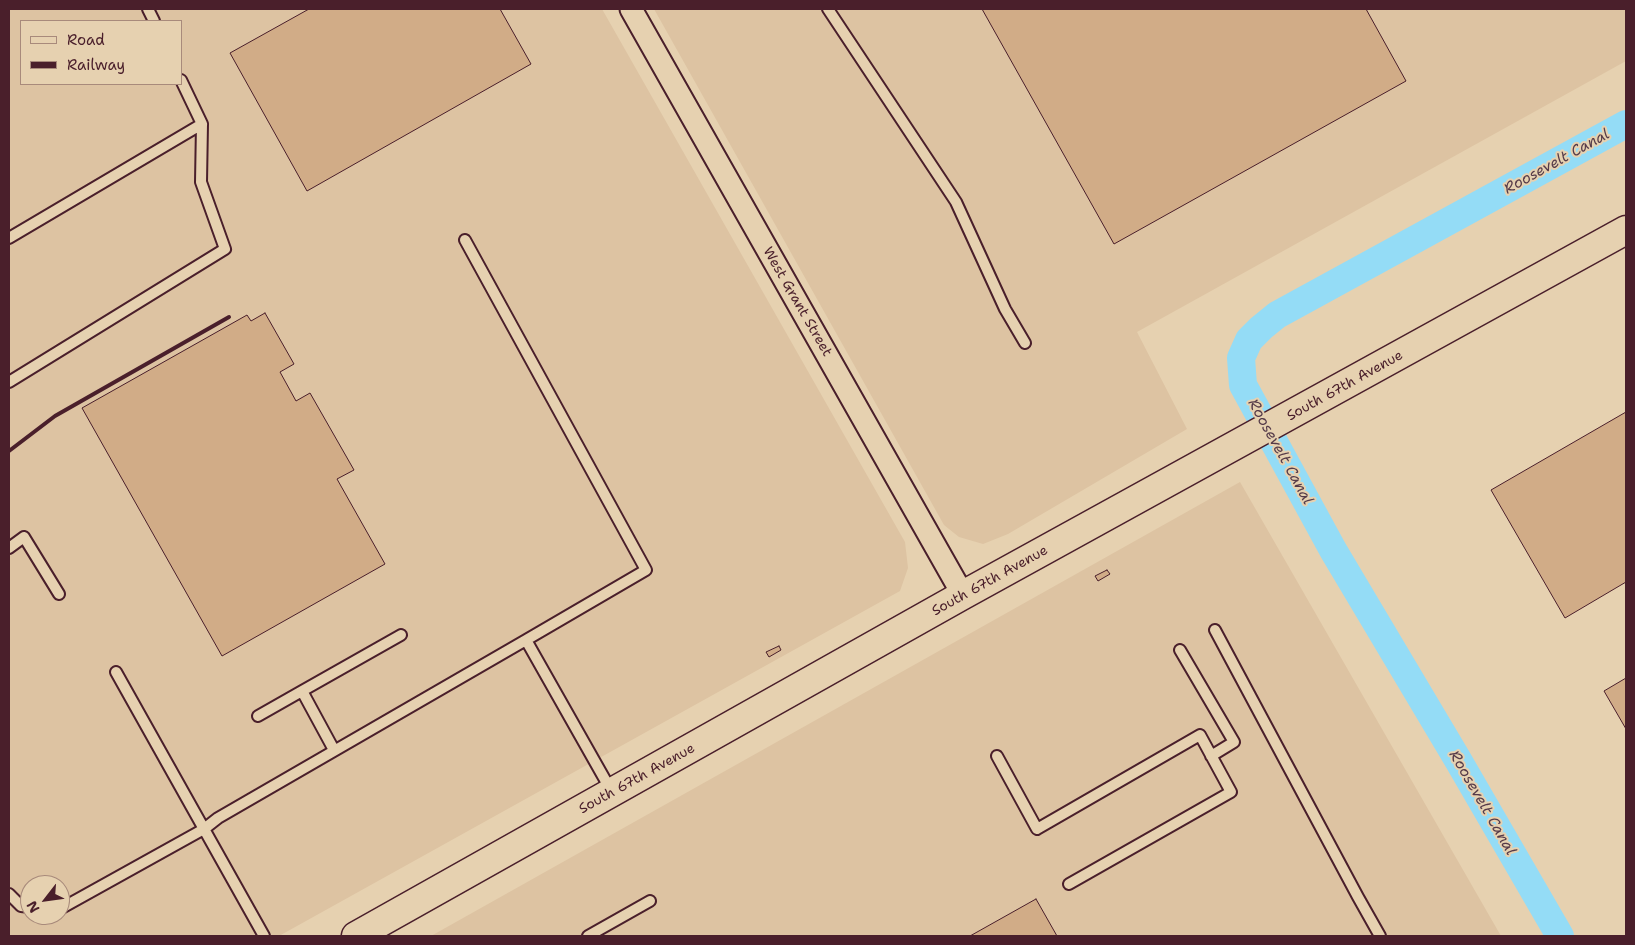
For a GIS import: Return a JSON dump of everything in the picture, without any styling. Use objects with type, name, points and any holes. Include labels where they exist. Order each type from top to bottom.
[{"type":"main road","name":"South 67th Avenue","points":[[356,936],[963,595],[1626,230]]},
{"type":"street","name":"West Grant Street","points":[[631,9],[963,595]]},
{"type":"lane","points":[[828,9],[956,202],[1005,310],[1025,343]]},
{"type":"lane","points":[[9,382],[225,249],[201,182],[202,124],[182,82]]},
{"type":"lane","points":[[9,238],[202,124]]},
{"type":"lane","points":[[70,904],[204,829],[218,818],[334,750],[646,570],[466,240]]},
{"type":"lane","points":[[9,548],[24,536],[59,594]]},
{"type":"lane","points":[[1215,630],[1380,936]]},
{"type":"lane","points":[[258,716],[401,636]]},
{"type":"lane","points":[[526,640],[612,793]]},
{"type":"lane","points":[[1180,650],[1234,742],[1211,756]]},
{"type":"lane","points":[[116,672],[264,936]]},
{"type":"lane","points":[[302,691],[334,750]]},
{"type":"lane","points":[[997,756],[1037,829],[1200,735],[1231,792],[1069,884]]},
{"type":"lane","points":[[9,894],[20,905]]},
{"type":"lane","points":[[588,936],[650,900]]},
{"type":"shaded area","points":[[9,9],[602,9],[905,542],[908,568],[900,591],[279,936],[9,936]]},
{"type":"shaded area","points":[[654,9],[1626,9],[1626,61],[1137,332],[1187,429],[1008,534],[983,544],[959,537],[944,525]]},
{"type":"shaded area","points":[[1240,482],[1501,936],[431,936]]},
{"type":"building","points":[[309,9],[500,9],[531,64],[307,191],[230,53]]},
{"type":"building","points":[[982,9],[1366,9],[1406,81],[1114,244]]},
{"type":"building","points":[[265,313],[294,364],[280,372],[296,401],[310,393],[354,470],[337,479],[385,564],[222,656],[82,408],[247,315],[251,321]]},
{"type":"building","points":[[1626,412],[1626,582],[1565,618],[1491,490]]},
{"type":"building","points":[[1107,570],[1110,574],[1098,581],[1095,576]]},
{"type":"building","points":[[779,646],[781,650],[769,657],[766,652]]},
{"type":"building","points":[[1626,678],[1626,729],[1604,691]]},
{"type":"building","points":[[1036,899],[1057,936],[970,936]]},
{"type":"waterway","name":"Roosevelt Canal","points":[[1560,936],[1333,550],[1243,385],[1241,358],[1249,340],[1277,315],[1626,124]]},
{"type":"railway","points":[[9,451],[55,416],[229,317]]}]
